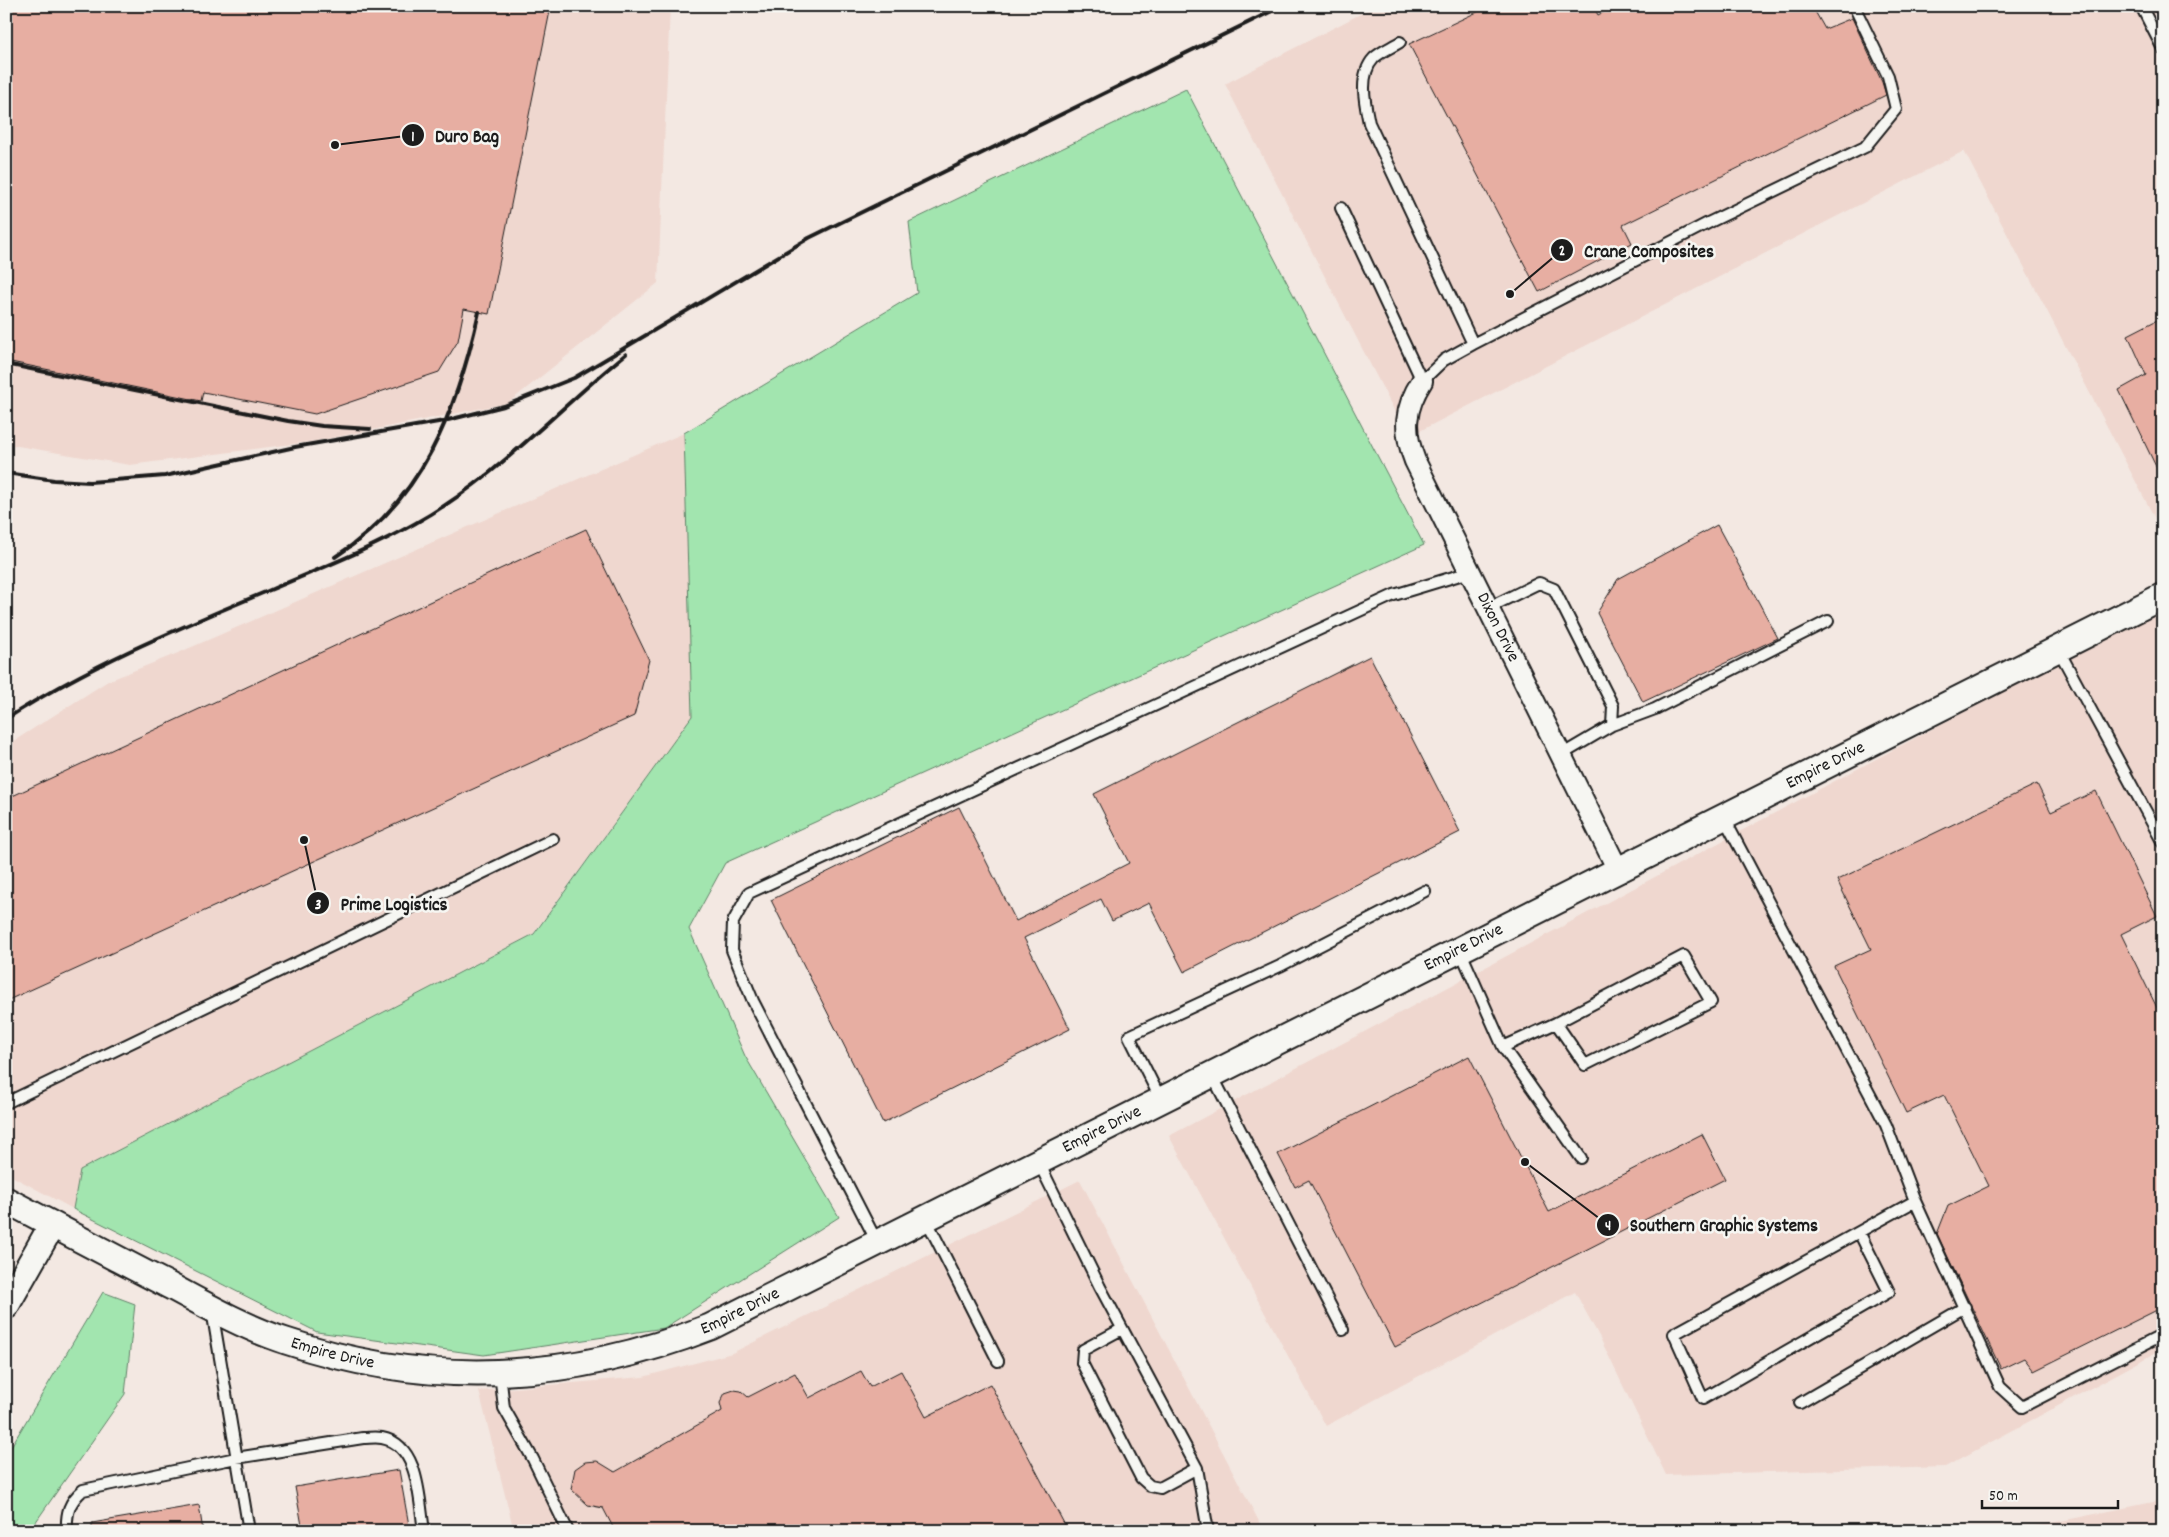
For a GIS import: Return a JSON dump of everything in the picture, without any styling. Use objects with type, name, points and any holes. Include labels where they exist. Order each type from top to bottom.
[{"type":"street","name":"Dixon Drive","points":[[1422,381],[1409,407],[1408,443],[1618,870]]},
{"type":"street","name":"Empire Drive","points":[[6,1200],[211,1307],[284,1341],[333,1355],[425,1372],[500,1373],[554,1369],[598,1361],[674,1340],[710,1326],[1039,1163],[2163,596]]},
{"type":"street","points":[[6,1306],[52,1225]]},
{"type":"lane","points":[[1341,208],[1422,381],[1444,360],[1473,344],[1710,222],[1865,147],[1896,109],[1888,76],[1854,6]]},
{"type":"lane","points":[[2141,6],[2163,49]]},
{"type":"lane","points":[[1400,42],[1373,59],[1366,76],[1364,99],[1369,123],[1473,344]]},
{"type":"lane","points":[[878,1243],[753,1001],[732,950],[733,922],[749,893],[1394,595],[1470,572]]},
{"type":"lane","points":[[1488,608],[1538,583],[1554,589],[1613,706],[1612,725]]},
{"type":"lane","points":[[1561,755],[1612,725],[1655,709],[1828,621]]},
{"type":"lane","points":[[2058,649],[2163,842]]},
{"type":"lane","points":[[1723,817],[1886,1125],[1915,1201],[2000,1387],[2022,1407],[2163,1335]]},
{"type":"lane","points":[[6,1103],[553,839]]},
{"type":"lane","points":[[1162,1101],[1129,1036],[1280,966],[1425,891]]},
{"type":"lane","points":[[1460,950],[1503,1047],[1580,1158]]},
{"type":"lane","points":[[1503,1047],[1556,1024],[1684,956],[1711,1002],[1585,1065],[1556,1024]]},
{"type":"lane","points":[[1212,1075],[1344,1330]]},
{"type":"lane","points":[[1039,1163],[1122,1329],[1196,1468],[1208,1531]]},
{"type":"lane","points":[[1860,1234],[1889,1292],[1703,1399],[1674,1334],[1860,1234],[1915,1201]]},
{"type":"lane","points":[[926,1219],[998,1361]]},
{"type":"lane","points":[[211,1307],[249,1531]]},
{"type":"lane","points":[[1800,1403],[1965,1307]]},
{"type":"lane","points":[[1122,1329],[1083,1350],[1082,1363],[1141,1478],[1150,1486],[1160,1488],[1196,1468]]},
{"type":"lane","points":[[500,1373],[504,1408],[533,1459],[568,1531]]},
{"type":"lane","points":[[67,1531],[67,1510],[73,1498],[83,1490],[236,1458],[363,1438],[383,1438],[398,1445],[406,1454],[413,1466],[424,1531]]},
{"type":"shaded area","points":[[6,6],[670,6],[658,283],[508,403],[316,441],[130,465],[6,444]]},
{"type":"shaded area","points":[[1376,6],[2163,6],[2163,534],[1964,151],[1408,437],[1225,84]]},
{"type":"shaded area","points":[[684,433],[692,716],[533,934],[80,1170],[73,1209],[6,1173],[6,746],[108,681],[178,653]]},
{"type":"shaded area","points":[[2163,606],[2163,1349],[1945,1467],[1666,1475],[1600,1338],[1575,1292],[1326,1426],[1169,1136]]},
{"type":"shaded area","points":[[1080,1180],[1264,1531],[514,1531],[479,1391],[643,1377],[732,1353]]},
{"type":"shaded area","points":[[2163,1500],[2163,1531],[2012,1531]]},
{"type":"green space","points":[[1186,89],[1424,545],[725,863],[689,929],[745,1056],[839,1217],[664,1328],[484,1355],[317,1332],[73,1209],[80,1170],[534,934],[692,716],[684,433],[917,293],[909,222]]},
{"type":"green space","points":[[103,1292],[135,1304],[125,1394],[35,1523],[36,1531],[6,1531],[6,1455]]},
{"type":"building","points":[[6,6],[551,6],[489,314],[464,309],[458,341],[439,372],[315,414],[203,392],[201,401],[6,361]]},
{"type":"building","points":[[1490,6],[1593,6],[1598,15],[1615,6],[1812,6],[1825,29],[1852,18],[1882,82],[1886,95],[1623,225],[1632,243],[1539,292],[1409,44]]},
{"type":"building","points":[[2163,317],[2163,481],[2119,390],[2146,375],[2128,335]]},
{"type":"building","points":[[1717,525],[1778,638],[1643,702],[1597,613],[1618,579]]},
{"type":"building","points":[[586,529],[649,660],[634,716],[6,1001],[6,799]]},
{"type":"building","points":[[1370,656],[1460,832],[1184,972],[1149,903],[1112,921],[1101,899],[1024,938],[1070,1029],[883,1123],[771,900],[959,807],[1016,921],[1129,863],[1094,794]]},
{"type":"building","points":[[2037,784],[2051,812],[2096,791],[2157,916],[2121,934],[2163,1020],[2163,1307],[2034,1371],[2024,1358],[2001,1369],[1937,1234],[1948,1206],[1989,1186],[1944,1095],[1906,1113],[1834,966],[1871,949],[1837,880]]},
{"type":"building","points":[[1469,1056],[1549,1212],[1702,1134],[1725,1179],[1395,1347],[1309,1180],[1295,1187],[1278,1154]]},
{"type":"building","points":[[861,1371],[870,1387],[901,1371],[926,1417],[990,1384],[1068,1531],[615,1531],[603,1508],[588,1505],[571,1489],[575,1469],[585,1462],[597,1461],[615,1472],[722,1411],[720,1403],[725,1393],[734,1390],[741,1391],[748,1397],[795,1373],[809,1398]]},
{"type":"building","points":[[399,1470],[410,1531],[303,1531],[295,1487]]},
{"type":"building","points":[[199,1505],[203,1531],[92,1531],[92,1523]]},
{"type":"railway","points":[[6,473],[54,480],[90,482],[165,476],[295,447],[444,421],[504,406],[574,378],[809,238],[1282,6]]},
{"type":"railway","points":[[335,557],[366,534],[392,509],[413,481],[432,450],[460,384],[479,312]]},
{"type":"railway","points":[[6,719],[69,681],[135,648],[343,559],[414,524],[444,506],[499,465],[626,354]]},
{"type":"railway","points":[[6,364],[288,421],[322,426],[370,429]]},
{"type":"place","name":"Duro Bag","points":[[335,145]]},
{"type":"place","name":"Crane Composites","points":[[1510,294]]},
{"type":"place","name":"Prime Logistics","points":[[304,840]]},
{"type":"place","name":"Southern Graphic Systems","points":[[1525,1162]]}]
